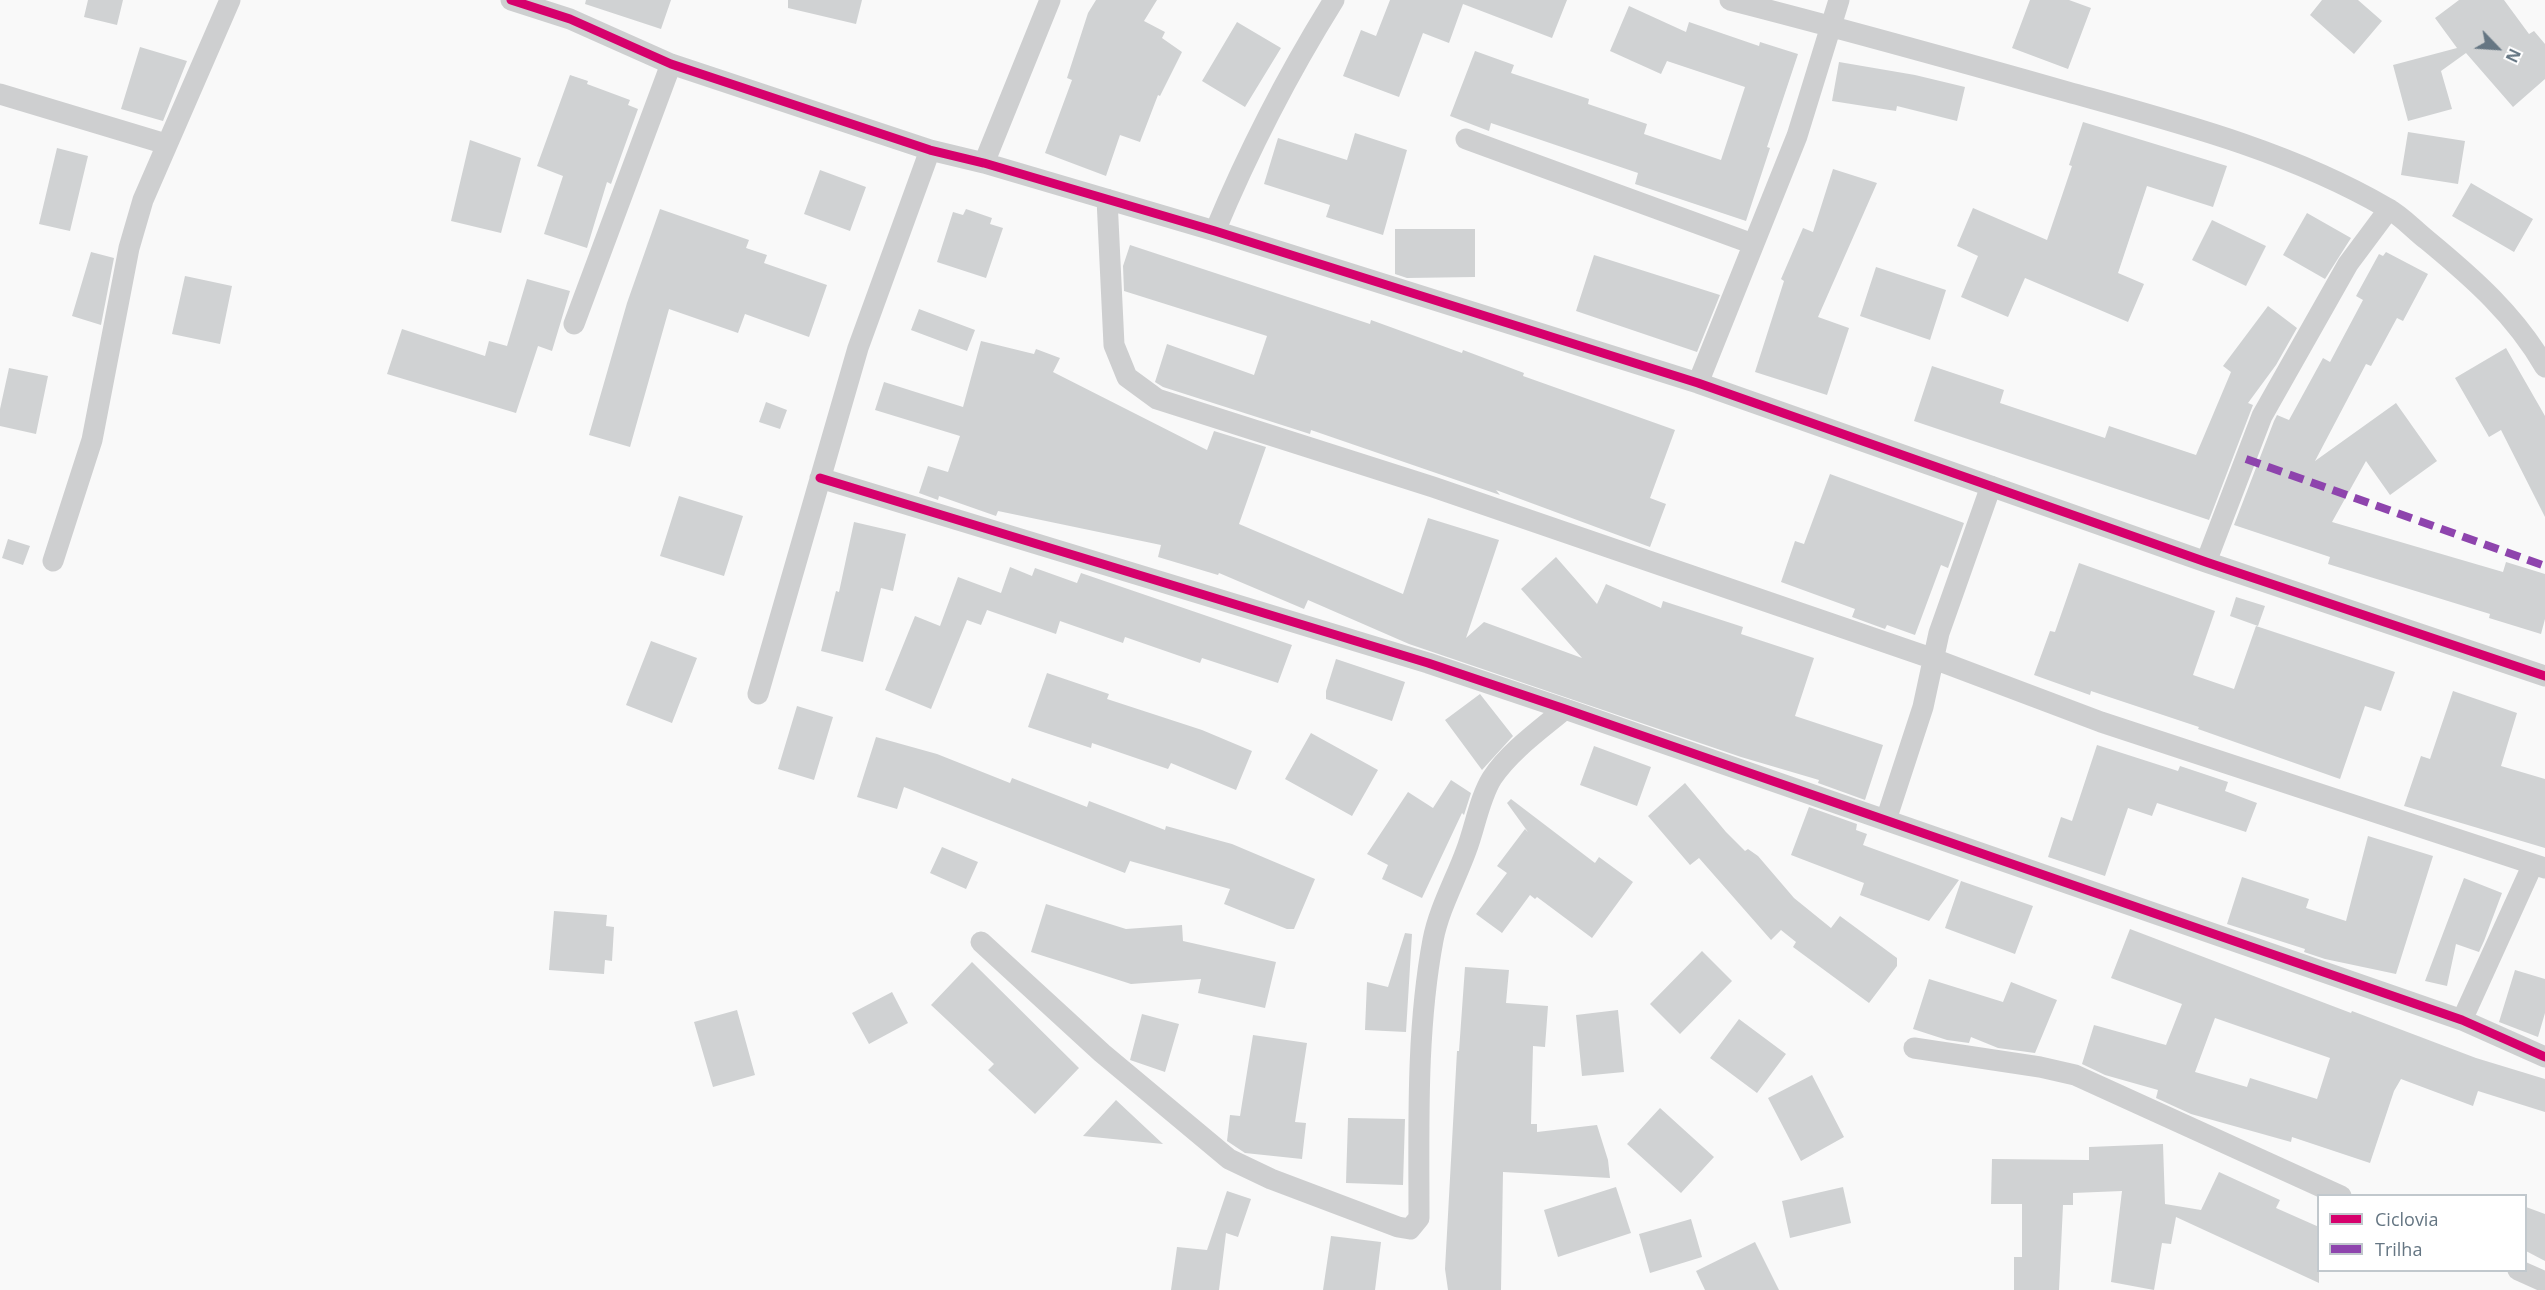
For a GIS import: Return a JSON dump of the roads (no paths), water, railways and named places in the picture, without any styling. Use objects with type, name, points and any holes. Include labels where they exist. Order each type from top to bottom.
[{"type":"street","points":[[53,561],[92,440],[129,248],[143,200],[230,0]]},
{"type":"street","points":[[511,0],[570,19],[671,64],[930,150],[984,163],[1215,231],[1698,383],[2206,562],[2545,676]]},
{"type":"street","points":[[984,163],[1050,0]]},
{"type":"street","points":[[1215,231],[1248,152],[1274,102],[1334,0]]},
{"type":"street","points":[[1730,0],[1833,26],[2241,143],[2325,178],[2389,209],[2508,313],[2545,367]]},
{"type":"street","points":[[1698,383],[1797,136],[1833,26],[1839,0]]},
{"type":"street","points":[[574,324],[671,64]]},
{"type":"street","points":[[0,94],[166,144]]},
{"type":"street","points":[[1466,139],[1753,244]]},
{"type":"street","points":[[758,694],[858,348],[930,150]]},
{"type":"street","points":[[1107,199],[1114,345],[1127,376],[1157,399],[1433,487],[1934,659],[2101,722],[2539,866],[2462,1020]]},
{"type":"street","points":[[2206,562],[2262,416],[2348,264],[2389,209]]},
{"type":"street","points":[[820,478],[1428,663],[2462,1020],[2545,1056]]},
{"type":"street","points":[[1886,820],[1923,707],[1938,633],[1991,486]]},
{"type":"street","points":[[981,942],[1102,1053],[1229,1159],[1271,1179],[1398,1227],[1410,1229],[1419,1218],[1420,1098],[1424,1007],[1433,940],[1442,910],[1493,777],[1530,738],[1565,709]]},
{"type":"street","points":[[1914,1048],[2040,1066],[2075,1075],[2337,1194]]},
{"type":"street","points":[[2522,1272],[2545,1282]]}]
